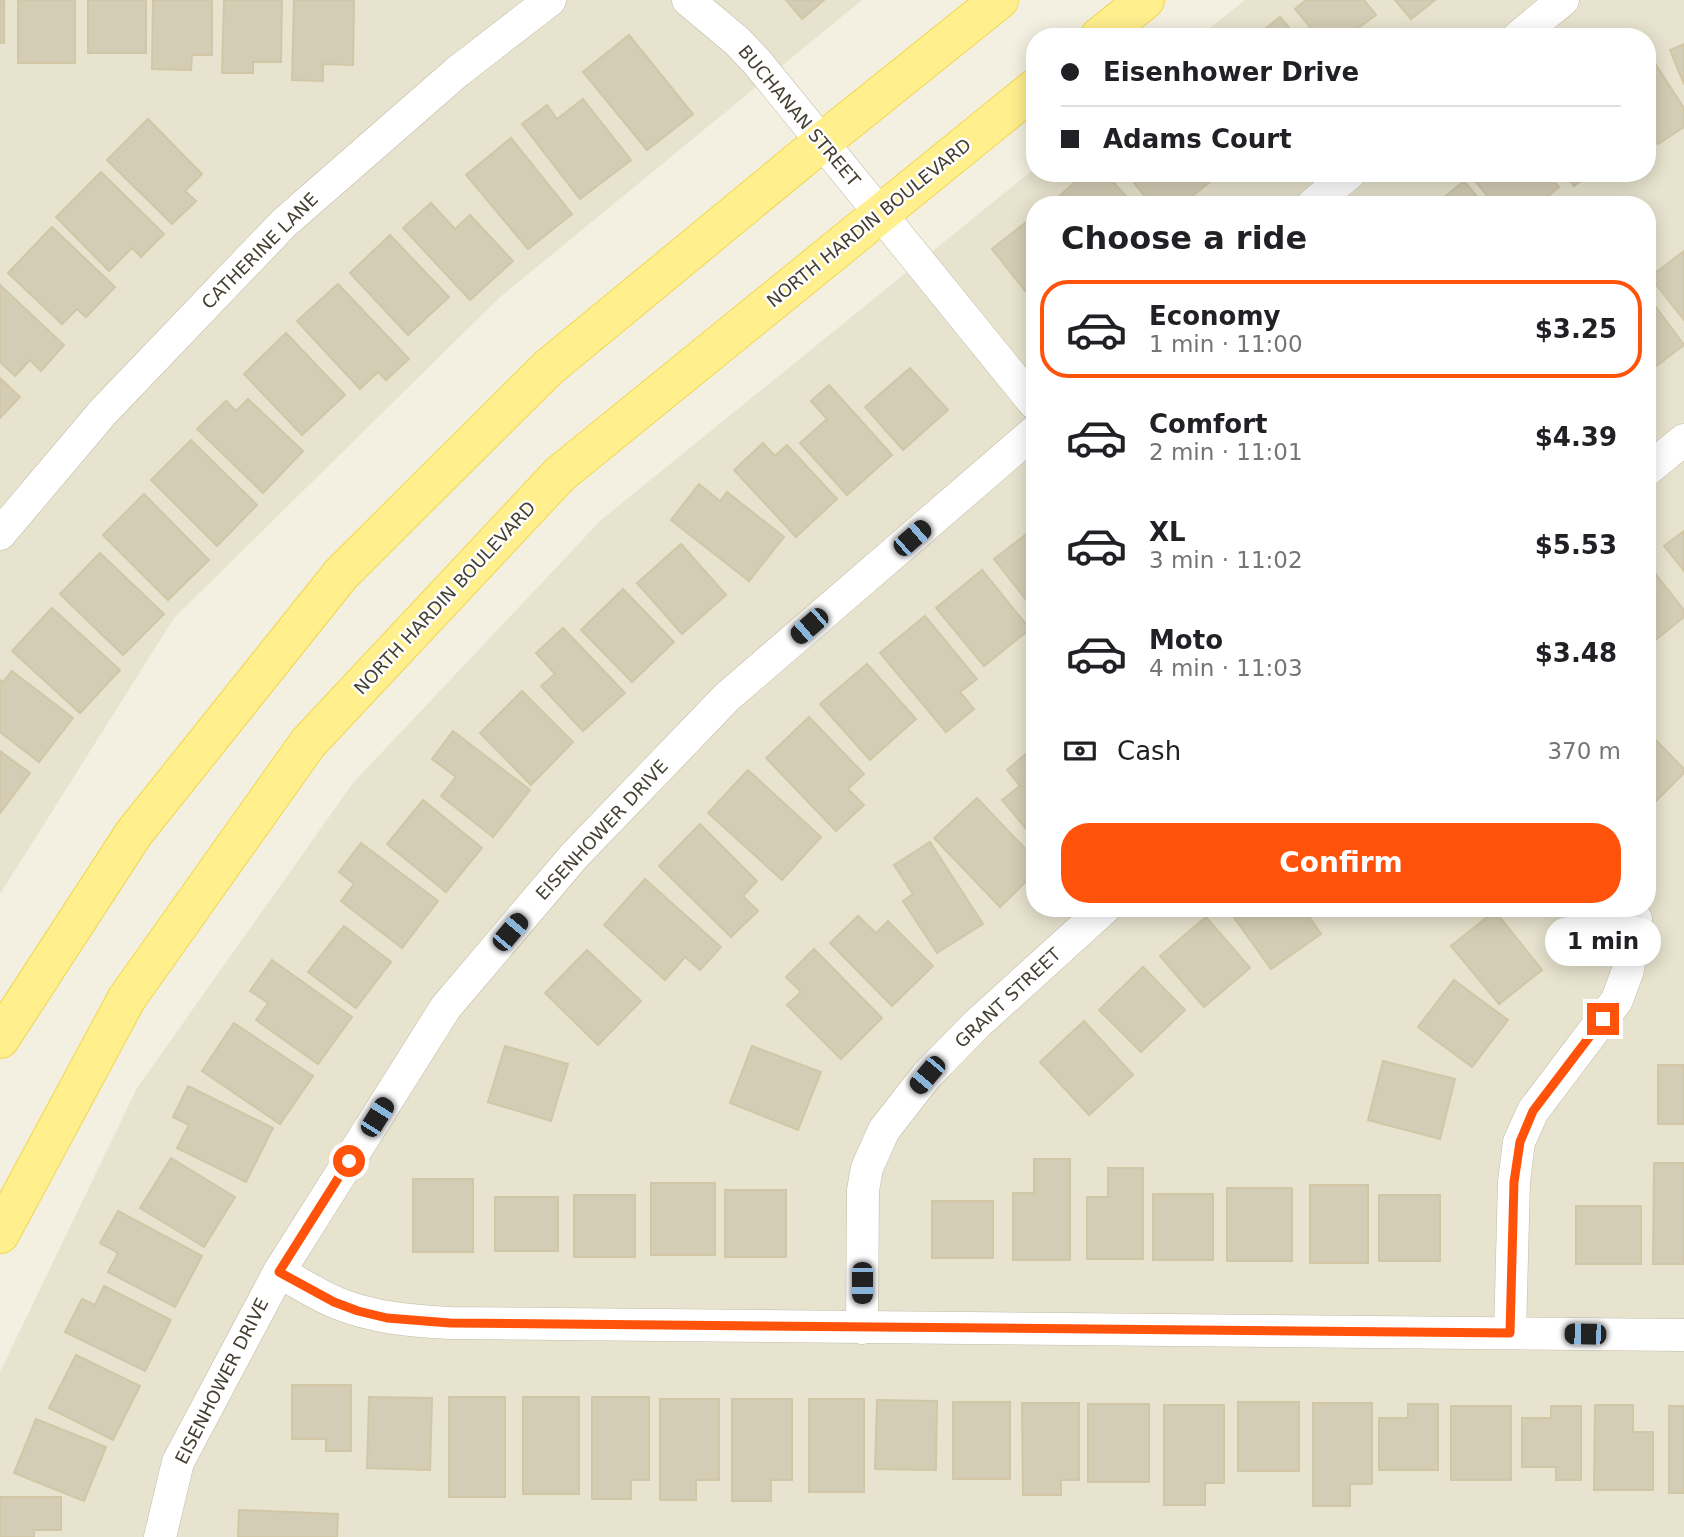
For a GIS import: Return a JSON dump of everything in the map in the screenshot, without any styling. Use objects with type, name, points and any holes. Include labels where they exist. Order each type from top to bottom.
[{"type":"main road","points":[[0,1040],[134,833],[341,574],[548,368],[999,0]]},
{"type":"main road","points":[[1110,28],[1145,0]]},
{"type":"main road","name":"NORTH HARDIN BOULEVARD","points":[[0,1234],[127,998],[309,743],[560,474],[1026,95]]},
{"type":"street","name":"CATHERINE LANE","points":[[0,534],[103,412],[284,223],[457,72],[550,0]]},
{"type":"street","name":"BUCHANAN STREET","points":[[688,0],[744,48],[1026,393]]},
{"type":"street","points":[[1529,28],[1563,0]]},
{"type":"street","points":[[1323,196],[1339,182]]},
{"type":"street","name":"EISENHOWER DRIVE","points":[[160,1537],[178,1462],[279,1272],[446,1007],[574,856],[727,697],[1026,439]]},
{"type":"street","points":[[1656,463],[1684,440]]},
{"type":"street","name":"GRANT STREET","points":[[862,1328],[863,1190],[867,1168],[884,1130],[927,1075],[978,1023],[1095,917]]},
{"type":"street","points":[[1510,1333],[1514,1182],[1520,1142],[1533,1111],[1618,1000],[1628,970],[1636,919]]},
{"type":"street","points":[[279,1272],[334,1302],[358,1311],[418,1322],[1684,1335]]},
{"type":"shaded area","points":[[0,0],[862,0],[499,298],[174,618],[0,894]]},
{"type":"shaded area","points":[[1245,0],[1684,0],[1684,1537],[0,1537],[0,1372],[137,1088],[353,783],[601,520],[1026,175],[1026,182],[1656,182],[1656,28],[1210,28]]},
{"type":"building","points":[[0,0],[4,0],[4,43],[0,43]]},
{"type":"building","points":[[18,0],[75,0],[75,63],[18,63]]},
{"type":"building","points":[[88,0],[146,0],[146,53],[88,53]]},
{"type":"building","points":[[153,0],[212,0],[212,55],[192,55],[191,70],[152,69]]},
{"type":"building","points":[[224,0],[282,0],[281,62],[253,62],[253,73],[222,73]]},
{"type":"building","points":[[294,0],[354,0],[353,65],[323,64],[323,81],[292,80]]},
{"type":"building","points":[[786,0],[824,0],[802,19]]},
{"type":"building","points":[[1306,0],[1364,0],[1376,15],[1358,28],[1311,28],[1295,9]]},
{"type":"building","points":[[1395,0],[1435,0],[1411,19]]},
{"type":"building","points":[[1280,17],[1289,28],[1266,28]]},
{"type":"building","points":[[629,35],[693,114],[647,150],[583,72]]},
{"type":"building","points":[[1684,44],[1684,84],[1670,50]]},
{"type":"building","points":[[1656,65],[1684,108],[1684,127],[1658,144]]},
{"type":"building","points":[[583,99],[631,160],[580,199],[522,124],[547,105],[557,119]]},
{"type":"building","points":[[148,119],[202,174],[185,191],[196,201],[172,224],[107,160]]},
{"type":"building","points":[[511,138],[572,214],[528,249],[466,175]]},
{"type":"building","points":[[101,172],[164,234],[141,257],[132,248],[109,271],[56,217]]},
{"type":"building","points":[[1075,182],[1113,182],[1126,196],[1060,196]]},
{"type":"building","points":[[1133,182],[1210,182],[1192,196],[1145,196]]},
{"type":"building","points":[[1465,182],[1476,196],[1446,196]]},
{"type":"building","points":[[1476,182],[1555,182],[1559,187],[1548,196],[1488,196]]},
{"type":"building","points":[[431,203],[455,229],[470,215],[513,261],[470,300],[403,228]]},
{"type":"building","points":[[1026,222],[1026,292],[992,249]]},
{"type":"building","points":[[52,227],[115,287],[86,317],[77,309],[62,324],[8,273]]},
{"type":"building","points":[[390,235],[449,297],[408,335],[350,273]]},
{"type":"building","points":[[1684,251],[1684,320],[1656,285],[1656,272]]},
{"type":"building","points":[[338,284],[409,359],[386,380],[378,372],[360,389],[297,321]]},
{"type":"building","points":[[0,285],[64,345],[41,371],[30,360],[15,376],[0,362]]},
{"type":"building","points":[[1656,307],[1684,345],[1656,366]]},
{"type":"building","points":[[286,333],[345,395],[302,435],[244,374]]},
{"type":"building","points":[[910,368],[948,410],[903,450],[865,407]]},
{"type":"building","points":[[0,378],[20,397],[0,418]]},
{"type":"building","points":[[829,385],[892,455],[847,495],[800,443],[827,419],[811,401]]},
{"type":"building","points":[[248,399],[303,451],[263,493],[197,429],[226,401],[236,411]]},
{"type":"building","points":[[191,440],[257,505],[217,546],[151,480]]},
{"type":"building","points":[[763,443],[775,456],[787,445],[837,499],[796,537],[734,470]]},
{"type":"building","points":[[699,484],[720,501],[727,492],[784,537],[749,581],[671,520]]},
{"type":"building","points":[[144,494],[209,560],[168,600],[103,535]]},
{"type":"building","points":[[1684,531],[1684,571],[1664,546]]},
{"type":"building","points":[[1026,534],[1026,600],[994,559]]},
{"type":"building","points":[[681,544],[726,595],[682,634],[637,583]]},
{"type":"building","points":[[100,553],[164,614],[123,655],[60,594]]},
{"type":"building","points":[[982,570],[1026,624],[1026,632],[984,666],[936,608]]},
{"type":"building","points":[[1656,574],[1684,610],[1684,617],[1656,640]]},
{"type":"building","points":[[623,589],[674,642],[632,682],[581,630]]},
{"type":"building","points":[[52,608],[120,670],[80,713],[12,651]]},
{"type":"building","points":[[925,616],[977,679],[960,692],[974,709],[946,732],[880,653]]},
{"type":"building","points":[[563,628],[625,693],[583,731],[541,686],[555,674],[536,653]]},
{"type":"building","points":[[867,664],[916,719],[870,760],[820,704]]},
{"type":"building","points":[[12,671],[73,718],[39,762],[0,732],[0,680],[3,682]]},
{"type":"building","points":[[522,691],[573,742],[531,785],[480,733]]},
{"type":"building","points":[[809,717],[864,774],[848,789],[864,805],[836,831],[766,758]]},
{"type":"building","points":[[453,731],[530,790],[493,837],[441,796],[456,777],[432,759]]},
{"type":"building","points":[[1656,740],[1684,769],[1684,773],[1656,801]]},
{"type":"building","points":[[0,751],[30,773],[0,813]]},
{"type":"building","points":[[1026,754],[1026,828],[1002,800],[1020,786],[1007,770]]},
{"type":"building","points":[[748,770],[821,837],[782,880],[708,813]]},
{"type":"building","points":[[977,798],[1026,850],[1026,882],[1000,907],[934,838]]},
{"type":"building","points":[[423,800],[482,848],[446,892],[387,844]]},
{"type":"building","points":[[700,824],[757,881],[743,896],[758,911],[731,937],[659,866]]},
{"type":"building","points":[[930,842],[983,924],[937,953],[903,901],[913,894],[894,865]]},
{"type":"building","points":[[361,843],[438,901],[402,948],[341,901],[354,884],[339,872]]},
{"type":"building","points":[[645,879],[721,947],[700,970],[685,957],[665,980],[604,925]]},
{"type":"building","points":[[858,916],[876,933],[888,921],[933,966],[892,1006],[830,943]]},
{"type":"building","points":[[1206,917],[1250,968],[1204,1007],[1160,956]]},
{"type":"building","points":[[1234,917],[1309,917],[1321,934],[1271,969]]},
{"type":"building","points":[[1487,917],[1500,917],[1542,970],[1499,1004],[1451,946]]},
{"type":"building","points":[[344,926],[391,962],[356,1008],[308,972]]},
{"type":"building","points":[[814,949],[882,1018],[841,1059],[787,1005],[801,992],[786,977]]},
{"type":"building","points":[[587,950],[641,1001],[598,1045],[545,993]]},
{"type":"building","points":[[272,960],[352,1017],[318,1064],[256,1020],[268,1003],[250,991]]},
{"type":"building","points":[[1143,967],[1185,1010],[1141,1052],[1099,1010]]},
{"type":"building","points":[[1454,980],[1508,1020],[1472,1067],[1418,1027]]},
{"type":"building","points":[[1084,1021],[1133,1075],[1089,1115],[1040,1062]]},
{"type":"building","points":[[234,1023],[313,1076],[280,1124],[202,1071]]},
{"type":"building","points":[[505,1046],[568,1064],[551,1121],[488,1102]]},
{"type":"building","points":[[752,1046],[821,1072],[798,1130],[730,1103]]},
{"type":"building","points":[[1383,1061],[1455,1079],[1440,1139],[1368,1120]]},
{"type":"building","points":[[1658,1065],[1684,1065],[1684,1124],[1658,1124]]},
{"type":"building","points":[[188,1086],[273,1128],[246,1182],[177,1148],[189,1125],[173,1117]]},
{"type":"building","points":[[171,1158],[235,1197],[204,1247],[140,1208]]},
{"type":"building","points":[[1034,1159],[1070,1159],[1070,1260],[1013,1260],[1013,1193],[1034,1193]]},
{"type":"building","points":[[1654,1163],[1684,1163],[1684,1264],[1653,1264]]},
{"type":"building","points":[[1108,1168],[1143,1168],[1143,1259],[1087,1259],[1087,1197],[1108,1197]]},
{"type":"building","points":[[413,1179],[473,1179],[473,1252],[413,1252]]},
{"type":"building","points":[[651,1183],[715,1183],[715,1255],[651,1255]]},
{"type":"building","points":[[1310,1185],[1368,1185],[1368,1263],[1310,1263]]},
{"type":"building","points":[[1227,1188],[1292,1188],[1292,1261],[1227,1261]]},
{"type":"building","points":[[725,1190],[786,1190],[786,1257],[725,1257]]},
{"type":"building","points":[[1153,1194],[1213,1194],[1213,1260],[1153,1260]]},
{"type":"building","points":[[574,1195],[635,1195],[635,1257],[574,1257]]},
{"type":"building","points":[[1379,1195],[1440,1195],[1440,1261],[1379,1261]]},
{"type":"building","points":[[495,1197],[558,1197],[558,1251],[495,1251]]},
{"type":"building","points":[[932,1201],[993,1201],[993,1258],[932,1258]]},
{"type":"building","points":[[1576,1206],[1641,1206],[1641,1264],[1576,1264]]},
{"type":"building","points":[[118,1211],[202,1256],[175,1307],[108,1272],[118,1253],[100,1243]]},
{"type":"building","points":[[104,1286],[171,1320],[145,1371],[65,1332],[82,1299],[95,1305]]},
{"type":"building","points":[[76,1355],[140,1386],[113,1440],[49,1408]]},
{"type":"building","points":[[292,1385],[351,1385],[351,1451],[326,1451],[326,1439],[292,1439]]},
{"type":"building","points":[[369,1397],[432,1398],[430,1470],[367,1468]]},
{"type":"building","points":[[449,1397],[505,1397],[505,1497],[449,1497]]},
{"type":"building","points":[[523,1397],[579,1397],[579,1494],[523,1494]]},
{"type":"building","points":[[592,1397],[649,1397],[649,1480],[631,1480],[631,1499],[592,1499]]},
{"type":"building","points":[[660,1399],[719,1399],[719,1480],[696,1480],[696,1500],[660,1500]]},
{"type":"building","points":[[732,1399],[792,1399],[792,1480],[771,1480],[771,1501],[732,1501]]},
{"type":"building","points":[[809,1399],[864,1399],[864,1492],[809,1492]]},
{"type":"building","points":[[877,1400],[937,1401],[936,1470],[875,1469]]},
{"type":"building","points":[[953,1402],[1010,1402],[1010,1479],[953,1479]]},
{"type":"building","points":[[1238,1402],[1299,1402],[1299,1471],[1238,1471]]},
{"type":"building","points":[[1022,1403],[1079,1403],[1079,1480],[1061,1480],[1061,1495],[1023,1495]]},
{"type":"building","points":[[1313,1403],[1372,1403],[1372,1484],[1350,1484],[1350,1506],[1313,1506]]},
{"type":"building","points":[[1088,1404],[1149,1404],[1149,1482],[1088,1482]]},
{"type":"building","points":[[1408,1404],[1438,1404],[1438,1470],[1379,1470],[1379,1418],[1408,1418]]},
{"type":"building","points":[[1164,1405],[1224,1405],[1224,1483],[1205,1483],[1205,1505],[1164,1505]]},
{"type":"building","points":[[1595,1405],[1633,1405],[1633,1432],[1653,1432],[1653,1490],[1594,1490]]},
{"type":"building","points":[[1451,1406],[1511,1406],[1511,1480],[1451,1480]]},
{"type":"building","points":[[1551,1406],[1581,1406],[1581,1480],[1556,1480],[1556,1467],[1522,1467],[1522,1418],[1551,1418]]},
{"type":"building","points":[[1669,1406],[1684,1406],[1684,1493],[1669,1493]]},
{"type":"building","points":[[36,1419],[106,1447],[84,1501],[14,1473]]},
{"type":"building","points":[[0,1497],[61,1497],[61,1530],[34,1530],[34,1537],[0,1537]]},
{"type":"building","points":[[239,1510],[338,1514],[337,1537],[238,1537]]},
{"type":"route","points":[[349,1161],[279,1272],[334,1302],[387,1318],[450,1323],[1510,1333],[1514,1182],[1520,1142],[1533,1111],[1603,1019]]}]
